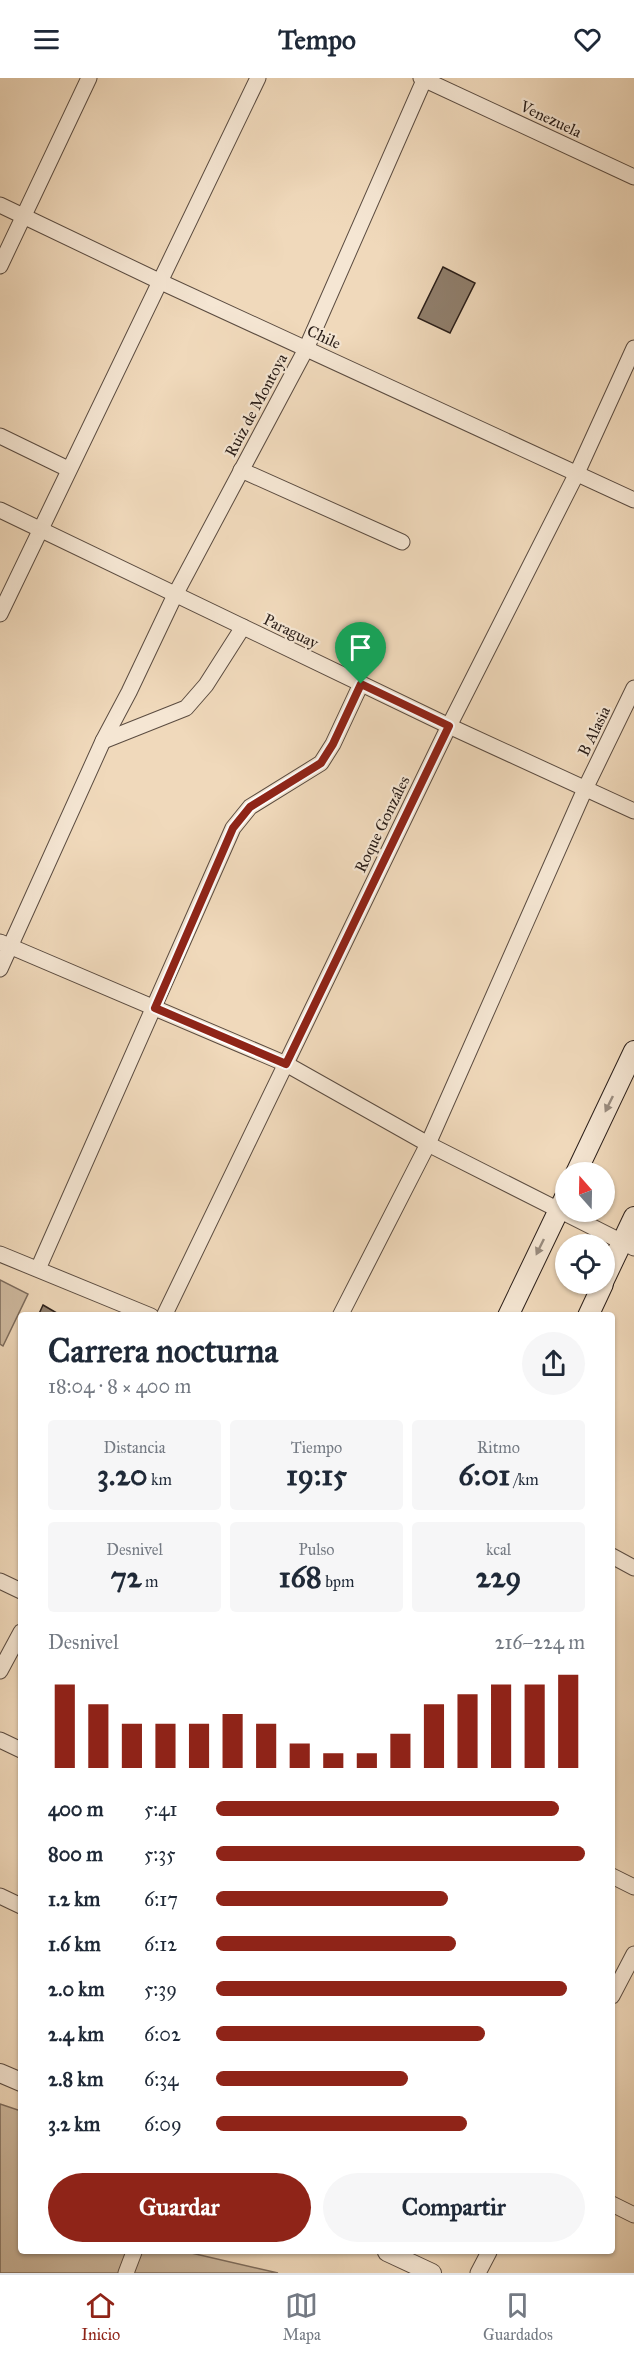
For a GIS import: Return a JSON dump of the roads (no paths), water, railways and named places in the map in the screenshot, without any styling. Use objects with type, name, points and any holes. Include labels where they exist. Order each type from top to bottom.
[{"type":"main road","points":[[581,1162],[634,1051]]},
{"type":"main road","points":[[510,1312],[555,1217]]},
{"type":"main road","points":[[615,1265],[628,1245],[634,1217]]},
{"type":"main road","points":[[590,1312],[598,1294]]},
{"type":"street","points":[[0,266],[89,78]]},
{"type":"street","points":[[0,614],[258,78]]},
{"type":"street","name":"Venezuela","points":[[423,78],[634,177]]},
{"type":"street","name":"Ruiz de Montoya","points":[[0,969],[5,944],[175,595],[306,349],[423,78]]},
{"type":"street","name":"Chile","points":[[0,205],[161,282],[634,500]]},
{"type":"street","name":"Roque Gonzáles","points":[[166,1312],[449,726],[577,473],[634,348]]},
{"type":"street","points":[[0,436],[68,469]]},
{"type":"street","points":[[241,470],[402,542]]},
{"type":"street","name":"Paraguay","points":[[0,510],[449,726],[634,811]]},
{"type":"street","points":[[103,741],[186,708],[206,685],[243,627]]},
{"type":"street","points":[[38,1269],[233,828],[250,807],[321,763],[333,744],[361,684]]},
{"type":"street","name":"B Alasia","points":[[342,1312],[428,1144],[585,789],[634,688]]},
{"type":"street","points":[[5,944],[286,1064],[428,1144],[555,1199]]},
{"type":"street","points":[[593,1222],[628,1245]]},
{"type":"street","points":[[0,1254],[141,1312]]},
{"type":"street","points":[[615,1558],[634,1568]]},
{"type":"street","points":[[0,1581],[18,1589]]},
{"type":"street","points":[[0,1671],[18,1638]]},
{"type":"street","points":[[0,1740],[18,1749]]},
{"type":"street","points":[[615,1878],[634,1887]]},
{"type":"street","points":[[0,1896],[18,1905]]},
{"type":"street","points":[[615,1990],[634,1954]]},
{"type":"street","points":[[0,2073],[18,2081]]},
{"type":"street","points":[[615,2206],[634,2215]]},
{"type":"street","points":[[126,2273],[133,2254]]},
{"type":"street","points":[[391,2254],[432,2273]]},
{"type":"street","points":[[478,2273],[488,2254]]}]
